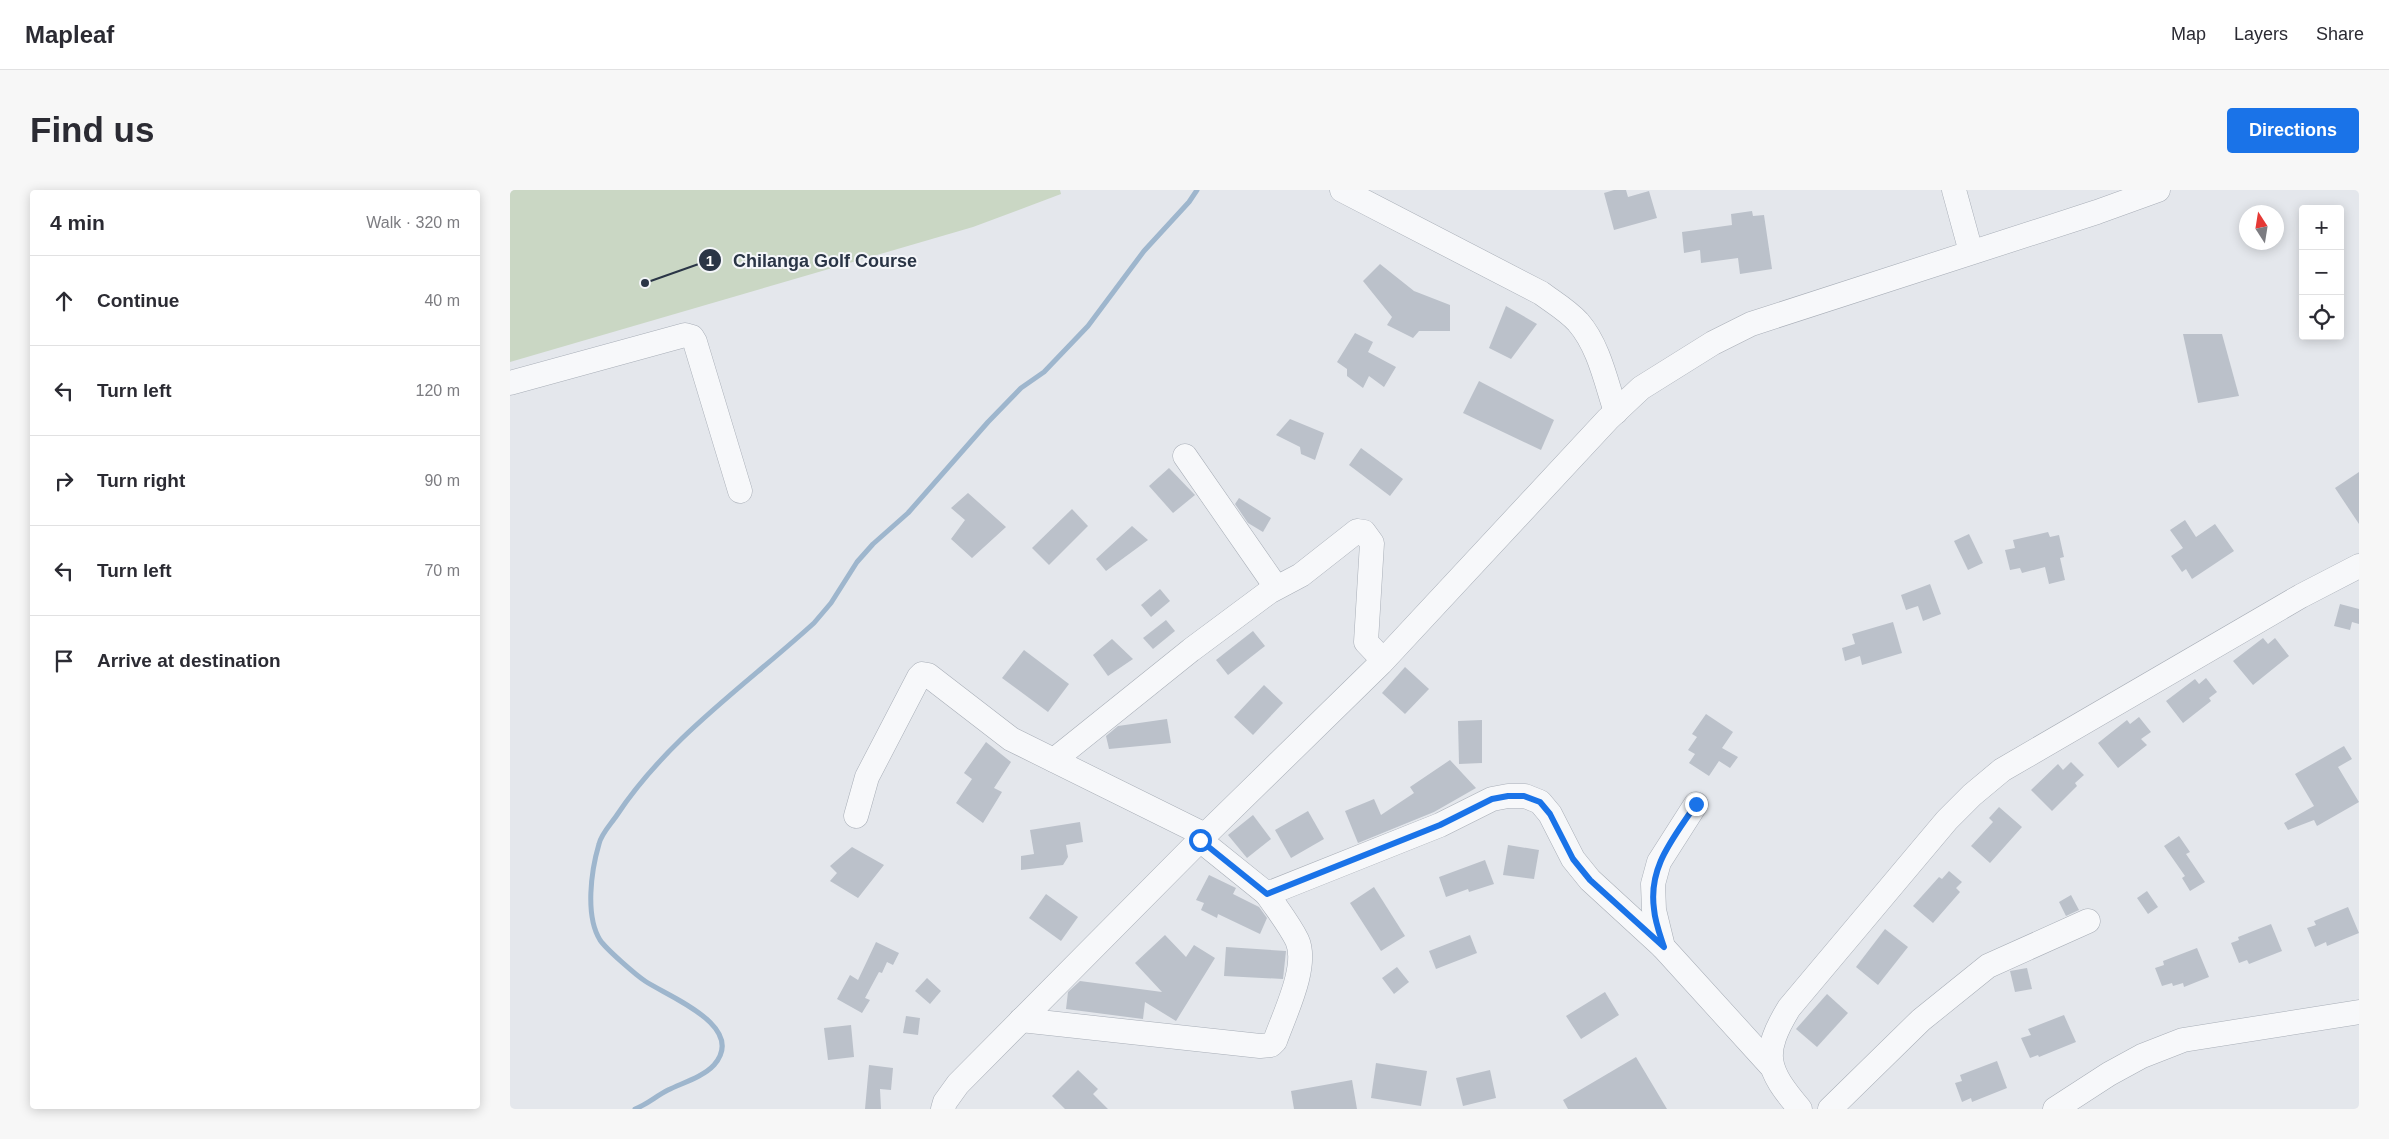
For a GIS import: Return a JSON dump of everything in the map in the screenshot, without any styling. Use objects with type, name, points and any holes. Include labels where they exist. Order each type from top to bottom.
[{"type":"street","points":[[1342,190],[1541,293],[1561,307],[1578,322],[1591,341],[1616,412]]},
{"type":"street","points":[[1954,190],[1971,252]]},
{"type":"street","points":[[943,1109],[958,1084],[1203,837],[1383,660],[1616,412],[1642,388],[1713,343],[1751,324],[2097,212],[2158,190]]},
{"type":"street","points":[[510,384],[685,335],[692,336],[740,491]]},
{"type":"street","points":[[1185,456],[1276,587]]},
{"type":"street","points":[[1054,760],[1191,650],[1276,587],[1301,575],[1349,536],[1357,532],[1364,532],[1372,543],[1366,642],[1383,660]]},
{"type":"street","points":[[1800,1109],[1779,1084],[1772,1067],[1771,1048],[1777,1028],[1790,1008],[1947,820],[1972,795],[2002,770],[2301,596],[2359,566]]},
{"type":"street","points":[[856,816],[872,765],[919,677],[922,674],[928,675],[1011,739],[1203,837],[1267,894],[1297,940],[1300,953],[1300,970],[1275,1041],[1271,1045],[1260,1046],[1021,1020]]},
{"type":"street","points":[[1267,894],[1440,825],[1492,799],[1524,796],[1540,802],[1550,814],[1573,859],[1590,880],[1664,947],[1772,1067]]},
{"type":"street","points":[[1664,947],[1654,910],[1653,884],[1659,862],[1696,804]]},
{"type":"street","points":[[1830,1109],[1921,1020],[1988,966],[2088,922]]},
{"type":"street","points":[[2055,1109],[2108,1074],[2142,1056],[2183,1040],[2359,1012]]},
{"type":"green space","points":[[510,190],[1060,190],[1061,194],[973,227],[510,362]]},
{"type":"building","points":[[1614,190],[1626,190],[1628,197],[1649,191],[1657,218],[1614,230],[1604,193]]},
{"type":"building","points":[[1752,211],[1753,216],[1764,215],[1772,269],[1740,274],[1738,258],[1701,263],[1700,250],[1684,253],[1682,232],[1732,225],[1731,214]]},
{"type":"building","points":[[1380,264],[1414,291],[1450,305],[1450,331],[1419,331],[1413,338],[1387,325],[1392,317],[1363,281]]},
{"type":"building","points":[[1506,306],[1537,324],[1511,359],[1489,348]]},
{"type":"building","points":[[1355,333],[1373,342],[1368,352],[1396,367],[1384,387],[1369,376],[1363,388],[1347,376],[1347,369],[1337,362]]},
{"type":"building","points":[[2183,334],[2222,334],[2239,396],[2198,403]]},
{"type":"building","points":[[1479,381],[1554,420],[1541,450],[1463,413]]},
{"type":"building","points":[[1290,419],[1324,433],[1315,460],[1301,454],[1300,447],[1276,435]]},
{"type":"building","points":[[1361,448],[1403,479],[1390,496],[1349,465]]},
{"type":"building","points":[[1169,468],[1195,495],[1173,513],[1149,486]]},
{"type":"building","points":[[2359,472],[2359,524],[2335,488]]},
{"type":"building","points":[[968,493],[1006,527],[972,558],[951,539],[965,520],[951,508]]},
{"type":"building","points":[[1239,498],[1271,518],[1263,532],[1248,523],[1235,504]]},
{"type":"building","points":[[1072,509],[1088,526],[1049,565],[1032,548]]},
{"type":"building","points":[[2185,520],[2196,537],[2215,524],[2234,551],[2192,579],[2186,569],[2182,572],[2171,556],[2183,548],[2170,530]]},
{"type":"building","points":[[1132,526],[1148,540],[1106,571],[1096,559]]},
{"type":"building","points":[[2048,532],[2050,537],[2059,535],[2064,557],[2060,558],[2065,580],[2049,584],[2045,567],[2022,573],[2020,568],[2010,570],[2005,550],[2015,548],[2013,540]]},
{"type":"building","points":[[1969,534],[1983,563],[1968,570],[1954,541]]},
{"type":"building","points":[[1930,584],[1941,614],[1923,621],[1918,606],[1906,610],[1901,595]]},
{"type":"building","points":[[1160,589],[1170,601],[1151,617],[1141,605]]},
{"type":"building","points":[[2340,604],[2359,609],[2359,624],[2352,622],[2350,630],[2334,626]]},
{"type":"building","points":[[1166,620],[1175,631],[1153,649],[1143,638]]},
{"type":"building","points":[[1893,622],[1902,653],[1862,665],[1860,656],[1845,661],[1842,648],[1855,644],[1852,634]]},
{"type":"building","points":[[1253,631],[1265,646],[1228,675],[1216,660]]},
{"type":"building","points":[[2263,638],[2268,644],[2275,638],[2289,656],[2253,685],[2233,661]]},
{"type":"building","points":[[1112,639],[1133,659],[1108,676],[1093,655]]},
{"type":"building","points":[[1024,650],[1069,684],[1048,712],[1002,678]]},
{"type":"building","points":[[1405,667],[1429,689],[1405,714],[1382,693]]},
{"type":"building","points":[[2206,678],[2217,692],[2209,698],[2211,701],[2183,723],[2166,701],[2195,679],[2199,684]]},
{"type":"building","points":[[1264,685],[1283,703],[1253,735],[1234,717]]},
{"type":"building","points":[[1706,714],[1733,732],[1722,748],[1738,757],[1730,768],[1719,761],[1709,776],[1689,763],[1695,754],[1688,750],[1697,737],[1692,734]]},
{"type":"building","points":[[2139,717],[2151,732],[2141,739],[2147,745],[2118,768],[2098,743],[2127,720],[2130,724]]},
{"type":"building","points":[[1167,719],[1171,743],[1109,749],[1106,736],[1118,726]]},
{"type":"building","points":[[1482,720],[1482,763],[1459,764],[1458,721]]},
{"type":"building","points":[[986,742],[1011,762],[994,788],[1002,792],[983,823],[956,803],[972,779],[964,773]]},
{"type":"building","points":[[2344,746],[2352,759],[2338,767],[2359,802],[2317,826],[2314,820],[2288,830],[2284,823],[2314,806],[2295,774]]},
{"type":"building","points":[[1450,760],[1476,788],[1434,812],[1358,843],[1345,811],[1374,799],[1381,815],[1414,793],[1410,787]]},
{"type":"building","points":[[2071,762],[2084,775],[2075,783],[2077,786],[2052,811],[2031,790],[2058,764],[2063,770]]},
{"type":"building","points":[[1999,807],[2022,827],[1990,863],[1971,846],[1993,822],[1989,818]]},
{"type":"building","points":[[1308,811],[1324,839],[1291,858],[1275,830]]},
{"type":"building","points":[[1253,815],[1271,839],[1247,858],[1228,835]]},
{"type":"building","points":[[1080,822],[1083,842],[1066,845],[1068,857],[1063,865],[1021,870],[1021,856],[1034,854],[1030,830]]},
{"type":"building","points":[[2179,836],[2190,852],[2186,854],[2205,882],[2190,891],[2182,878],[2185,876],[2164,846]]},
{"type":"building","points":[[1508,845],[1539,850],[1534,879],[1503,875]]},
{"type":"building","points":[[852,847],[884,865],[858,898],[830,881],[837,873],[830,866]]},
{"type":"building","points":[[1485,860],[1494,884],[1469,892],[1468,889],[1446,897],[1439,877]]},
{"type":"building","points":[[1949,871],[1962,882],[1956,888],[1960,892],[1933,923],[1913,906],[1939,877],[1942,879]]},
{"type":"building","points":[[1209,875],[1236,888],[1233,894],[1259,907],[1267,918],[1260,934],[1218,914],[1217,918],[1201,910],[1204,903],[1196,900]]},
{"type":"building","points":[[1374,887],[1405,936],[1381,951],[1350,903]]},
{"type":"building","points":[[2147,891],[2158,907],[2148,914],[2137,898]]},
{"type":"building","points":[[1046,894],[1078,917],[1061,941],[1029,918]]},
{"type":"building","points":[[2071,895],[2079,910],[2066,916],[2059,902]]},
{"type":"building","points":[[2348,907],[2359,933],[2327,946],[2326,942],[2315,947],[2307,928],[2316,925],[2314,921]]},
{"type":"building","points":[[2271,924],[2282,951],[2249,964],[2247,960],[2239,963],[2231,943],[2239,940],[2238,937]]},
{"type":"building","points":[[1885,929],[1908,947],[1878,985],[1856,967]]},
{"type":"building","points":[[1165,935],[1186,957],[1194,945],[1215,958],[1176,1021],[1145,1002],[1143,1019],[1066,1009],[1068,992],[1080,981],[1162,992],[1135,963]]},
{"type":"building","points":[[1470,935],[1477,953],[1436,969],[1429,951]]},
{"type":"building","points":[[876,942],[899,953],[893,965],[887,962],[882,973],[879,972],[865,998],[870,1000],[862,1013],[837,999],[850,975],[858,980]]},
{"type":"building","points":[[1226,947],[1286,951],[1283,979],[1224,976]]},
{"type":"building","points":[[2197,948],[2209,977],[2184,987],[2183,983],[2173,986],[2172,983],[2162,986],[2155,968],[2164,965],[2163,961]]},
{"type":"building","points":[[1397,967],[1409,982],[1394,994],[1382,978]]},
{"type":"building","points":[[2027,968],[2032,989],[2015,992],[2010,971]]},
{"type":"building","points":[[927,978],[941,991],[930,1004],[915,991]]},
{"type":"building","points":[[1605,992],[1619,1015],[1581,1039],[1566,1016]]},
{"type":"building","points":[[1827,994],[1848,1013],[1817,1047],[1796,1029]]},
{"type":"building","points":[[2064,1015],[2076,1042],[2039,1057],[2038,1055],[2030,1058],[2021,1038],[2031,1035],[2028,1029]]},
{"type":"building","points":[[906,1016],[920,1018],[918,1035],[903,1033]]},
{"type":"building","points":[[851,1025],[854,1057],[828,1060],[824,1028]]},
{"type":"building","points":[[1636,1057],[1667,1109],[1568,1109],[1563,1100]]},
{"type":"building","points":[[1997,1061],[2007,1088],[1972,1102],[1971,1098],[1962,1102],[1955,1083],[1962,1081],[1960,1075]]},
{"type":"building","points":[[1376,1063],[1427,1071],[1421,1106],[1371,1098]]},
{"type":"building","points":[[869,1065],[893,1068],[891,1090],[880,1089],[881,1109],[865,1109]]},
{"type":"building","points":[[1078,1070],[1098,1089],[1093,1094],[1108,1109],[1065,1109],[1052,1096]]},
{"type":"building","points":[[1490,1070],[1496,1098],[1463,1106],[1456,1078]]},
{"type":"building","points":[[1352,1080],[1357,1109],[1294,1109],[1291,1091]]},
{"type":"waterway","points":[[635,1109],[668,1090],[698,1076],[714,1065],[722,1051],[721,1038],[713,1025],[700,1014],[641,978],[600,940],[592,919],[591,893],[596,855],[604,833],[637,787],[660,761],[709,713],[814,623],[831,603],[857,562],[873,544],[908,513],[988,422],[1021,388],[1044,372],[1088,326],[1144,251],[1189,202],[1197,190]]},
{"type":"place","name":"Chilanga Golf Course","points":[[645,283]]},
{"type":"route","points":[[1200,840],[1267,894],[1440,825],[1492,799],[1524,796],[1540,802],[1550,814],[1573,859],[1590,880],[1664,947],[1654,910],[1653,884],[1659,862],[1696,804]]}]
